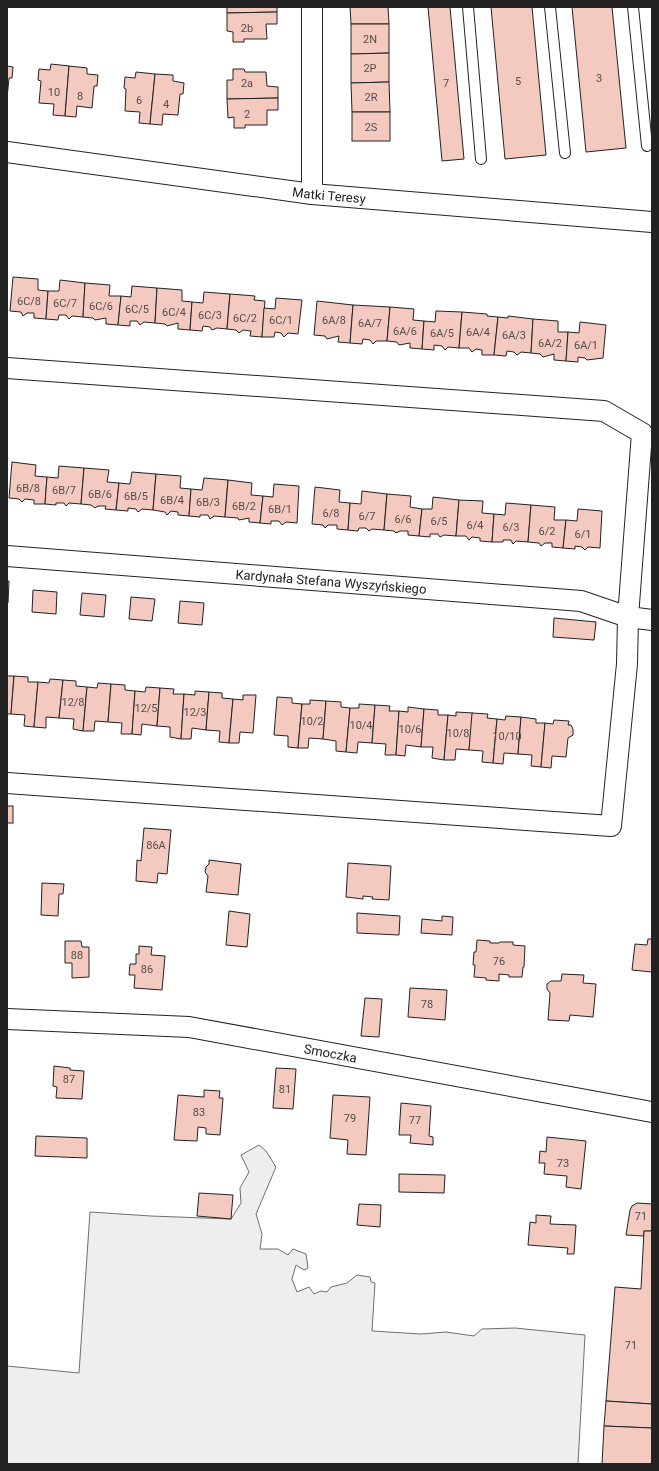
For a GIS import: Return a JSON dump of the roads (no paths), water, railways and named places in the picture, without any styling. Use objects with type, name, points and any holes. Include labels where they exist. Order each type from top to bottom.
[{"type":"street","points":[[312,7],[312,194]]},
{"type":"street","name":"Matki Teresy","points":[[7,152],[312,194],[652,222]]},
{"type":"street","points":[[7,368],[604,412],[642,433],[628,617],[628,664],[612,826],[7,783]]},
{"type":"street","name":"Kardynała Stefana Wyszyńskiego","points":[[7,556],[581,601],[628,617],[652,620]]},
{"type":"street","name":"Smoczka","points":[[7,1019],[189,1027],[652,1112]]},
{"type":"lane","points":[[468,7],[481,159]]},
{"type":"lane","points":[[550,7],[565,153]]},
{"type":"lane","points":[[633,7],[647,146]]}]
